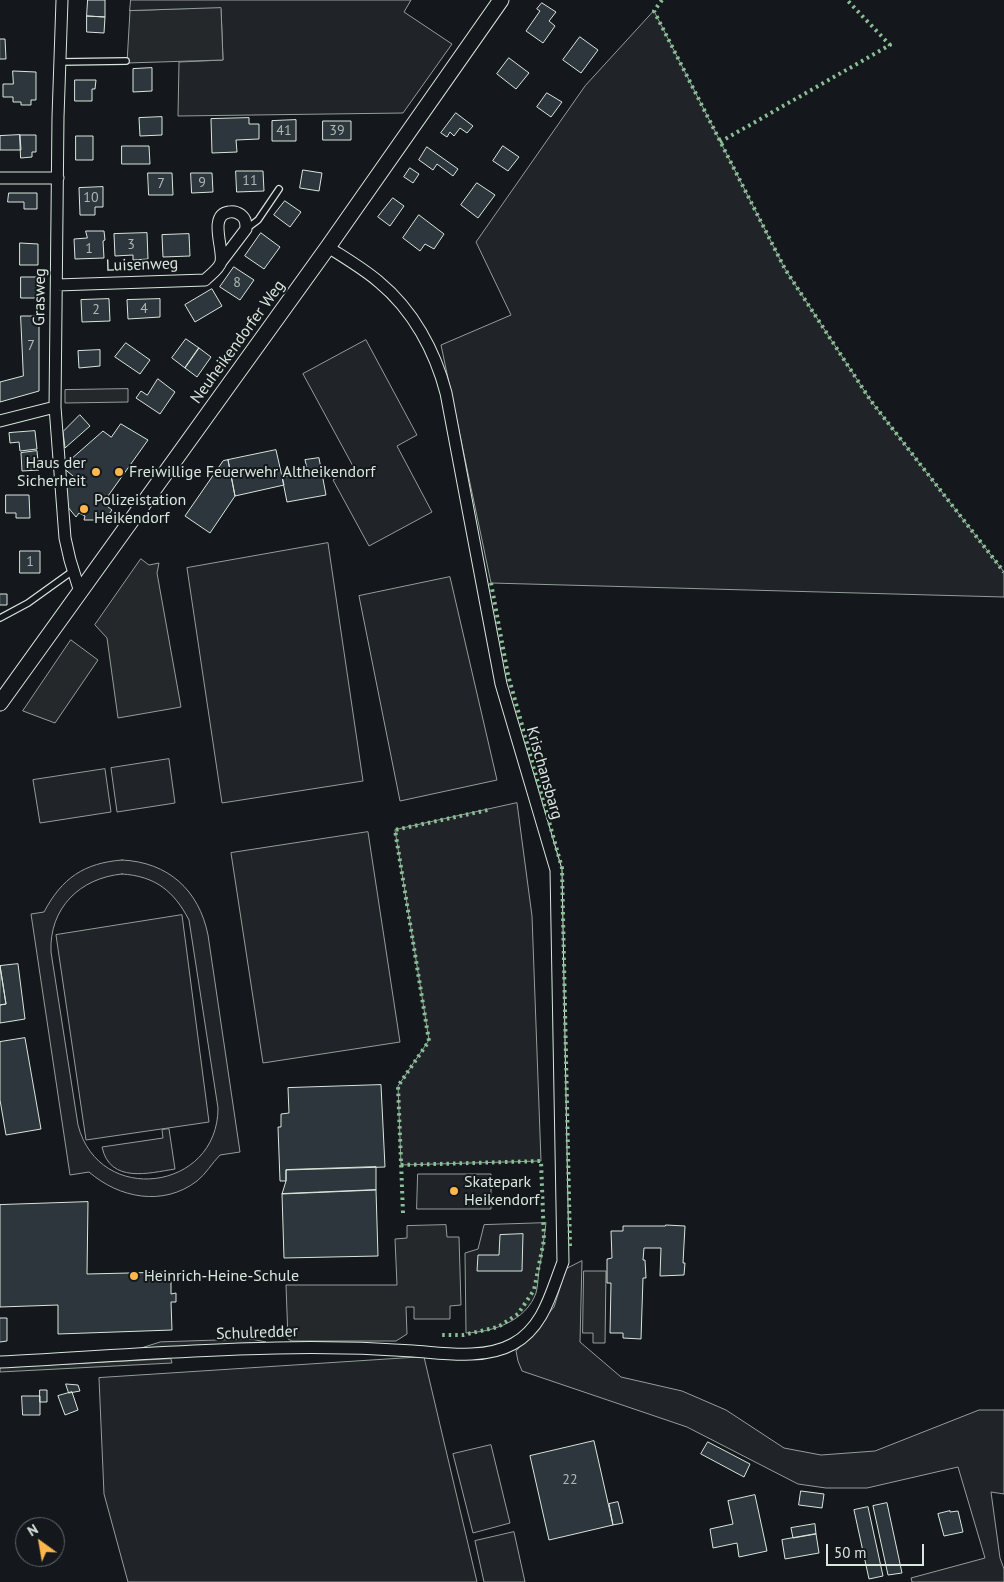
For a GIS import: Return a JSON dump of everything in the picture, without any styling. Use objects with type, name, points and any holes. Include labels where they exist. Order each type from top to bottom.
[{"type":"street","name":"Grasweg","points":[[62,0],[55,407],[66,538],[70,560],[80,592]]},
{"type":"street","name":"Neuheikendorfer Weg","points":[[2,697],[80,592],[328,247],[501,0]]},
{"type":"street","points":[[0,178],[58,178]]},
{"type":"street","points":[[221,262],[218,225],[220,217],[226,212],[234,212],[241,215],[246,220],[246,229]]},
{"type":"street","name":"Luisenweg","points":[[57,284],[205,280],[246,229]]},
{"type":"street","name":"Krischansbarg","points":[[328,247],[379,282],[402,305],[414,322],[440,369],[446,392],[501,684],[556,870],[563,1262],[547,1307],[530,1330],[513,1344]]},
{"type":"street","points":[[0,421],[55,407]]},
{"type":"street","name":"Schulredder","points":[[0,1362],[229,1350],[308,1348],[412,1351],[458,1355],[491,1352],[513,1344]]},
{"type":"lane","points":[[60,62],[126,61]]},
{"type":"lane","points":[[246,229],[258,220],[280,189]]},
{"type":"lane","points":[[0,618],[28,603],[74,570]]},
{"type":"shaded area","points":[[131,0],[411,0],[404,12],[452,44],[403,113],[178,116],[179,62],[223,60],[221,9],[130,11]]},
{"type":"shaded area","points":[[221,8],[223,60],[127,63],[130,11]]},
{"type":"shaded area","points":[[654,11],[785,269],[871,401],[1004,572],[1004,597],[491,583],[441,345],[511,315],[476,242],[585,86]]},
{"type":"shaded area","points":[[366,340],[417,435],[397,446],[432,512],[369,546],[333,480],[354,468],[303,374]]},
{"type":"shaded area","points":[[128,389],[128,402],[65,403],[65,390]]},
{"type":"shaded area","points":[[328,543],[363,781],[222,803],[187,568]]},
{"type":"shaded area","points":[[141,559],[149,565],[159,563],[157,573],[181,707],[118,718],[107,638],[95,625]]},
{"type":"shaded area","points":[[450,577],[497,780],[400,801],[359,596]]},
{"type":"shaded area","points":[[71,640],[98,660],[55,723],[23,711]]},
{"type":"shaded area","points":[[169,759],[175,803],[117,812],[111,768]]},
{"type":"shaded area","points":[[105,769],[111,812],[40,823],[33,780]]},
{"type":"shaded area","points":[[517,803],[532,916],[541,1161],[401,1165],[398,1086],[429,1040],[395,830]]},
{"type":"shaded area","points":[[368,832],[400,1042],[263,1063],[231,853]]},
{"type":"shaded area","points":[[122,860],[154,866],[179,881],[197,905],[204,919],[208,935],[240,1152],[220,1155],[197,1181],[184,1189],[170,1194],[142,1196],[114,1188],[89,1172],[70,1175],[31,914],[44,912],[58,890],[76,874],[85,869]],"holes":[[[122,874],[134,875],[154,882],[170,893],[189,920],[218,1108],[213,1136],[199,1157],[179,1171],[156,1178],[132,1178],[109,1169],[90,1151],[78,1125],[51,952],[55,922],[70,898],[93,882]]]},
{"type":"shaded area","points":[[182,915],[209,1122],[86,1140],[56,935]]},
{"type":"shaded area","points":[[169,1129],[175,1169],[143,1174],[132,1173],[113,1167],[106,1159],[102,1147],[163,1138],[162,1130]]},
{"type":"shaded area","name":"Skatepark Heikendorf","points":[[418,1174],[491,1174],[491,1209],[417,1209]]},
{"type":"shaded area","points":[[546,1223],[537,1290],[531,1303],[517,1318],[507,1323],[487,1330],[466,1333],[465,1253],[478,1249],[484,1225]]},
{"type":"shaded area","points":[[446,1225],[447,1237],[459,1237],[461,1305],[450,1306],[450,1319],[414,1319],[414,1307],[406,1307],[407,1334],[396,1341],[292,1341],[288,1339],[286,1285],[397,1285],[395,1239],[407,1238],[407,1226]]},
{"type":"shaded area","points":[[582,1261],[580,1342],[621,1377],[682,1391],[726,1410],[784,1448],[821,1455],[875,1451],[979,1410],[1004,1410],[1004,1494],[991,1492],[1000,1558],[1004,1569],[1004,1582],[912,1582],[911,1578],[985,1558],[958,1467],[867,1488],[826,1488],[798,1484],[687,1427],[522,1371],[516,1351],[554,1307],[566,1269]]},
{"type":"shaded area","points":[[584,1271],[606,1271],[605,1343],[593,1343],[593,1333],[583,1333]]},
{"type":"shaded area","points":[[251,1339],[266,1342],[138,1349],[160,1342]]},
{"type":"shaded area","points":[[424,1357],[477,1582],[128,1582],[104,1494],[99,1378]]},
{"type":"shaded area","points":[[171,1359],[172,1363],[0,1372],[0,1368]]},
{"type":"shaded area","points":[[491,1445],[510,1523],[473,1533],[453,1454]]},
{"type":"shaded area","points":[[514,1532],[525,1582],[484,1582],[475,1541]]},
{"type":"building","points":[[88,0],[105,0],[105,17],[87,16]]},
{"type":"building","points":[[542,3],[556,12],[549,21],[555,26],[543,43],[526,31],[540,11],[537,9]]},
{"type":"building","points":[[87,16],[105,17],[104,33],[87,32]]},
{"type":"building","points":[[580,37],[598,50],[581,73],[563,60]]},
{"type":"building","points":[[0,39],[5,39],[6,59],[0,59]]},
{"type":"building","points":[[509,58],[529,73],[516,89],[497,74]]},
{"type":"building","points":[[152,68],[152,91],[133,92],[133,69]]},
{"type":"building","points":[[13,71],[36,72],[36,100],[31,100],[31,105],[21,105],[21,102],[13,102],[13,97],[3,97],[3,84],[13,84]]},
{"type":"building","points":[[75,80],[96,80],[95,89],[92,89],[92,101],[75,101]]},
{"type":"building","points":[[547,93],[562,102],[551,117],[537,107]]},
{"type":"building","points":[[456,113],[473,126],[467,133],[460,128],[454,136],[450,132],[447,137],[441,133]]},
{"type":"building","points":[[162,117],[162,135],[140,136],[139,118]]},
{"type":"building","points":[[249,118],[249,124],[259,124],[259,139],[236,140],[237,152],[212,153],[211,119]]},
{"type":"building","points":[[296,120],[296,141],[272,141],[272,121]]},
{"type":"building","points":[[323,121],[351,121],[351,140],[323,140]]},
{"type":"building","points":[[20,135],[36,135],[36,152],[32,152],[32,157],[21,158]]},
{"type":"building","points":[[20,135],[21,150],[0,150],[0,136]]},
{"type":"building","points":[[76,136],[93,136],[93,160],[76,160]]},
{"type":"building","points":[[122,146],[149,146],[150,164],[122,164]]},
{"type":"building","points":[[503,146],[519,157],[508,171],[493,161]]},
{"type":"building","points":[[427,147],[458,169],[453,176],[437,164],[433,170],[419,160]]},
{"type":"building","points":[[410,168],[419,174],[413,183],[404,177]]},
{"type":"building","points":[[303,170],[322,173],[319,191],[300,188]]},
{"type":"building","points":[[236,171],[263,171],[264,191],[237,192]]},
{"type":"building","points":[[148,173],[172,173],[173,195],[149,195]]},
{"type":"building","points":[[191,173],[212,173],[213,192],[192,193]]},
{"type":"building","points":[[477,183],[495,195],[478,218],[461,205]]},
{"type":"building","points":[[103,187],[103,207],[95,207],[95,215],[80,215],[79,188]]},
{"type":"building","points":[[9,193],[37,193],[37,209],[24,209],[24,202],[8,202]]},
{"type":"building","points":[[393,198],[404,206],[390,226],[378,217]]},
{"type":"building","points":[[285,201],[301,212],[290,227],[274,215]]},
{"type":"building","points":[[419,215],[444,234],[434,249],[425,244],[420,251],[403,238]]},
{"type":"building","points":[[86,231],[104,231],[104,258],[75,259],[74,239],[87,238]]},
{"type":"building","points":[[147,233],[148,259],[133,260],[133,255],[115,256],[114,234]]},
{"type":"building","points":[[261,233],[280,247],[264,269],[245,256]]},
{"type":"building","points":[[189,234],[190,256],[163,257],[162,235]]},
{"type":"building","points":[[20,243],[38,244],[38,265],[20,265]]},
{"type":"building","points":[[234,267],[254,280],[240,300],[220,287]]},
{"type":"building","points":[[21,277],[38,277],[38,298],[21,298]]},
{"type":"building","points":[[212,289],[222,306],[195,322],[185,305]]},
{"type":"building","points":[[109,299],[110,321],[82,322],[81,300]]},
{"type":"building","points":[[160,299],[160,317],[128,319],[127,300]]},
{"type":"building","points":[[21,316],[39,316],[39,391],[0,402],[0,382],[23,376]]},
{"type":"building","points":[[186,339],[199,348],[185,368],[172,358]]},
{"type":"building","points":[[126,343],[150,360],[140,374],[115,357]]},
{"type":"building","points":[[199,348],[211,357],[197,377],[185,368]]},
{"type":"building","points":[[100,350],[100,366],[79,368],[78,351]]},
{"type":"building","points":[[158,379],[175,392],[160,414],[136,398],[141,391],[147,395]]},
{"type":"building","points":[[80,415],[90,426],[65,448],[63,432]]},
{"type":"building","name":"Haus der Sicherheit","points":[[121,424],[148,440],[103,503],[112,510],[109,514],[103,519],[94,520],[84,520],[85,516],[79,513],[76,517],[67,506],[65,489],[73,476],[62,467],[103,431],[111,437]]},
{"type":"building","points":[[35,431],[37,449],[20,451],[19,442],[10,443],[9,433]]},
{"type":"building","points":[[276,450],[284,485],[235,496],[228,460]]},
{"type":"building","points":[[37,451],[39,470],[22,471],[21,453]]},
{"type":"building","points":[[319,458],[326,495],[287,502],[282,477],[308,472],[305,460]]},
{"type":"building","points":[[228,460],[235,496],[210,533],[185,516],[223,461]]},
{"type":"building","points":[[6,495],[29,495],[30,518],[16,518],[16,513],[6,513]]},
{"type":"building","points":[[20,551],[40,551],[40,573],[20,573]]},
{"type":"building","points":[[0,594],[7,594],[7,605],[0,605]]},
{"type":"building","points":[[18,964],[25,1019],[0,1023],[0,1005],[6,1004],[0,966]]},
{"type":"building","points":[[0,966],[6,1004],[0,1005]]},
{"type":"building","points":[[25,1038],[41,1129],[6,1135],[0,1100],[0,1042]]},
{"type":"building","points":[[381,1085],[385,1167],[286,1170],[286,1181],[280,1181],[278,1127],[281,1127],[281,1114],[289,1113],[288,1088]]},
{"type":"building","points":[[376,1167],[376,1190],[282,1194],[286,1181],[286,1170]]},
{"type":"building","points":[[376,1190],[378,1256],[284,1258],[282,1194]]},
{"type":"building","points":[[88,1202],[87,1274],[171,1272],[171,1294],[176,1293],[176,1302],[171,1302],[172,1330],[58,1334],[58,1305],[0,1307],[0,1205]]},
{"type":"building","points":[[623,1226],[685,1226],[684,1275],[660,1276],[661,1248],[644,1248],[643,1260],[645,1260],[646,1278],[643,1278],[641,1339],[623,1338],[623,1333],[610,1333],[611,1283],[607,1283],[607,1259],[612,1258],[611,1231],[623,1231]]},
{"type":"building","points":[[523,1234],[522,1271],[477,1271],[478,1255],[499,1255],[500,1235]]},
{"type":"building","points":[[0,1318],[7,1318],[7,1341],[0,1342]]},
{"type":"building","points":[[66,1384],[78,1385],[80,1391],[69,1393]]},
{"type":"building","points":[[40,1390],[47,1390],[47,1402],[40,1402]]},
{"type":"building","points":[[72,1392],[78,1410],[65,1415],[58,1396]]},
{"type":"building","points":[[22,1396],[40,1396],[40,1415],[23,1415]]},
{"type":"building","points":[[594,1441],[613,1525],[549,1540],[530,1456]]},
{"type":"building","points":[[708,1442],[750,1464],[744,1477],[701,1454]]},
{"type":"building","points":[[801,1491],[824,1494],[822,1508],[799,1505]]},
{"type":"building","points":[[755,1495],[767,1551],[739,1557],[737,1543],[713,1548],[710,1529],[733,1524],[728,1501]]},
{"type":"building","points":[[618,1502],[623,1523],[613,1525],[609,1504]]},
{"type":"building","points":[[887,1503],[902,1573],[888,1575],[873,1506]]},
{"type":"building","points":[[868,1507],[883,1576],[869,1579],[854,1510]]},
{"type":"building","points":[[958,1511],[963,1532],[944,1536],[938,1514]]},
{"type":"building","points":[[815,1524],[816,1534],[793,1538],[791,1528]]},
{"type":"building","points":[[816,1534],[819,1553],[785,1559],[782,1540]]},
{"type":"hedge","points":[[662,0],[654,11],[785,269],[871,401],[1004,572]]},
{"type":"hedge","points":[[720,142],[890,45],[847,0]]},
{"type":"hedge","points":[[491,583],[508,675],[562,868],[570,1246]]},
{"type":"hedge","points":[[403,1213],[398,1086],[429,1041],[395,830],[488,810]]},
{"type":"hedge","points":[[401,1165],[541,1161],[544,1240],[534,1290],[518,1314],[498,1327],[463,1335],[440,1335]]},
{"type":"place","name":"Haus der Sicherheit","points":[[96,472]]},
{"type":"place","name":"Freiwillige Feuerwehr Altheikendorf","points":[[119,472]]},
{"type":"place","name":"Polizeistation Heikendorf","points":[[84,509]]},
{"type":"place","name":"Skatepark Heikendorf","points":[[454,1191]]},
{"type":"place","name":"Heinrich-Heine-Schule","points":[[134,1276]]}]
